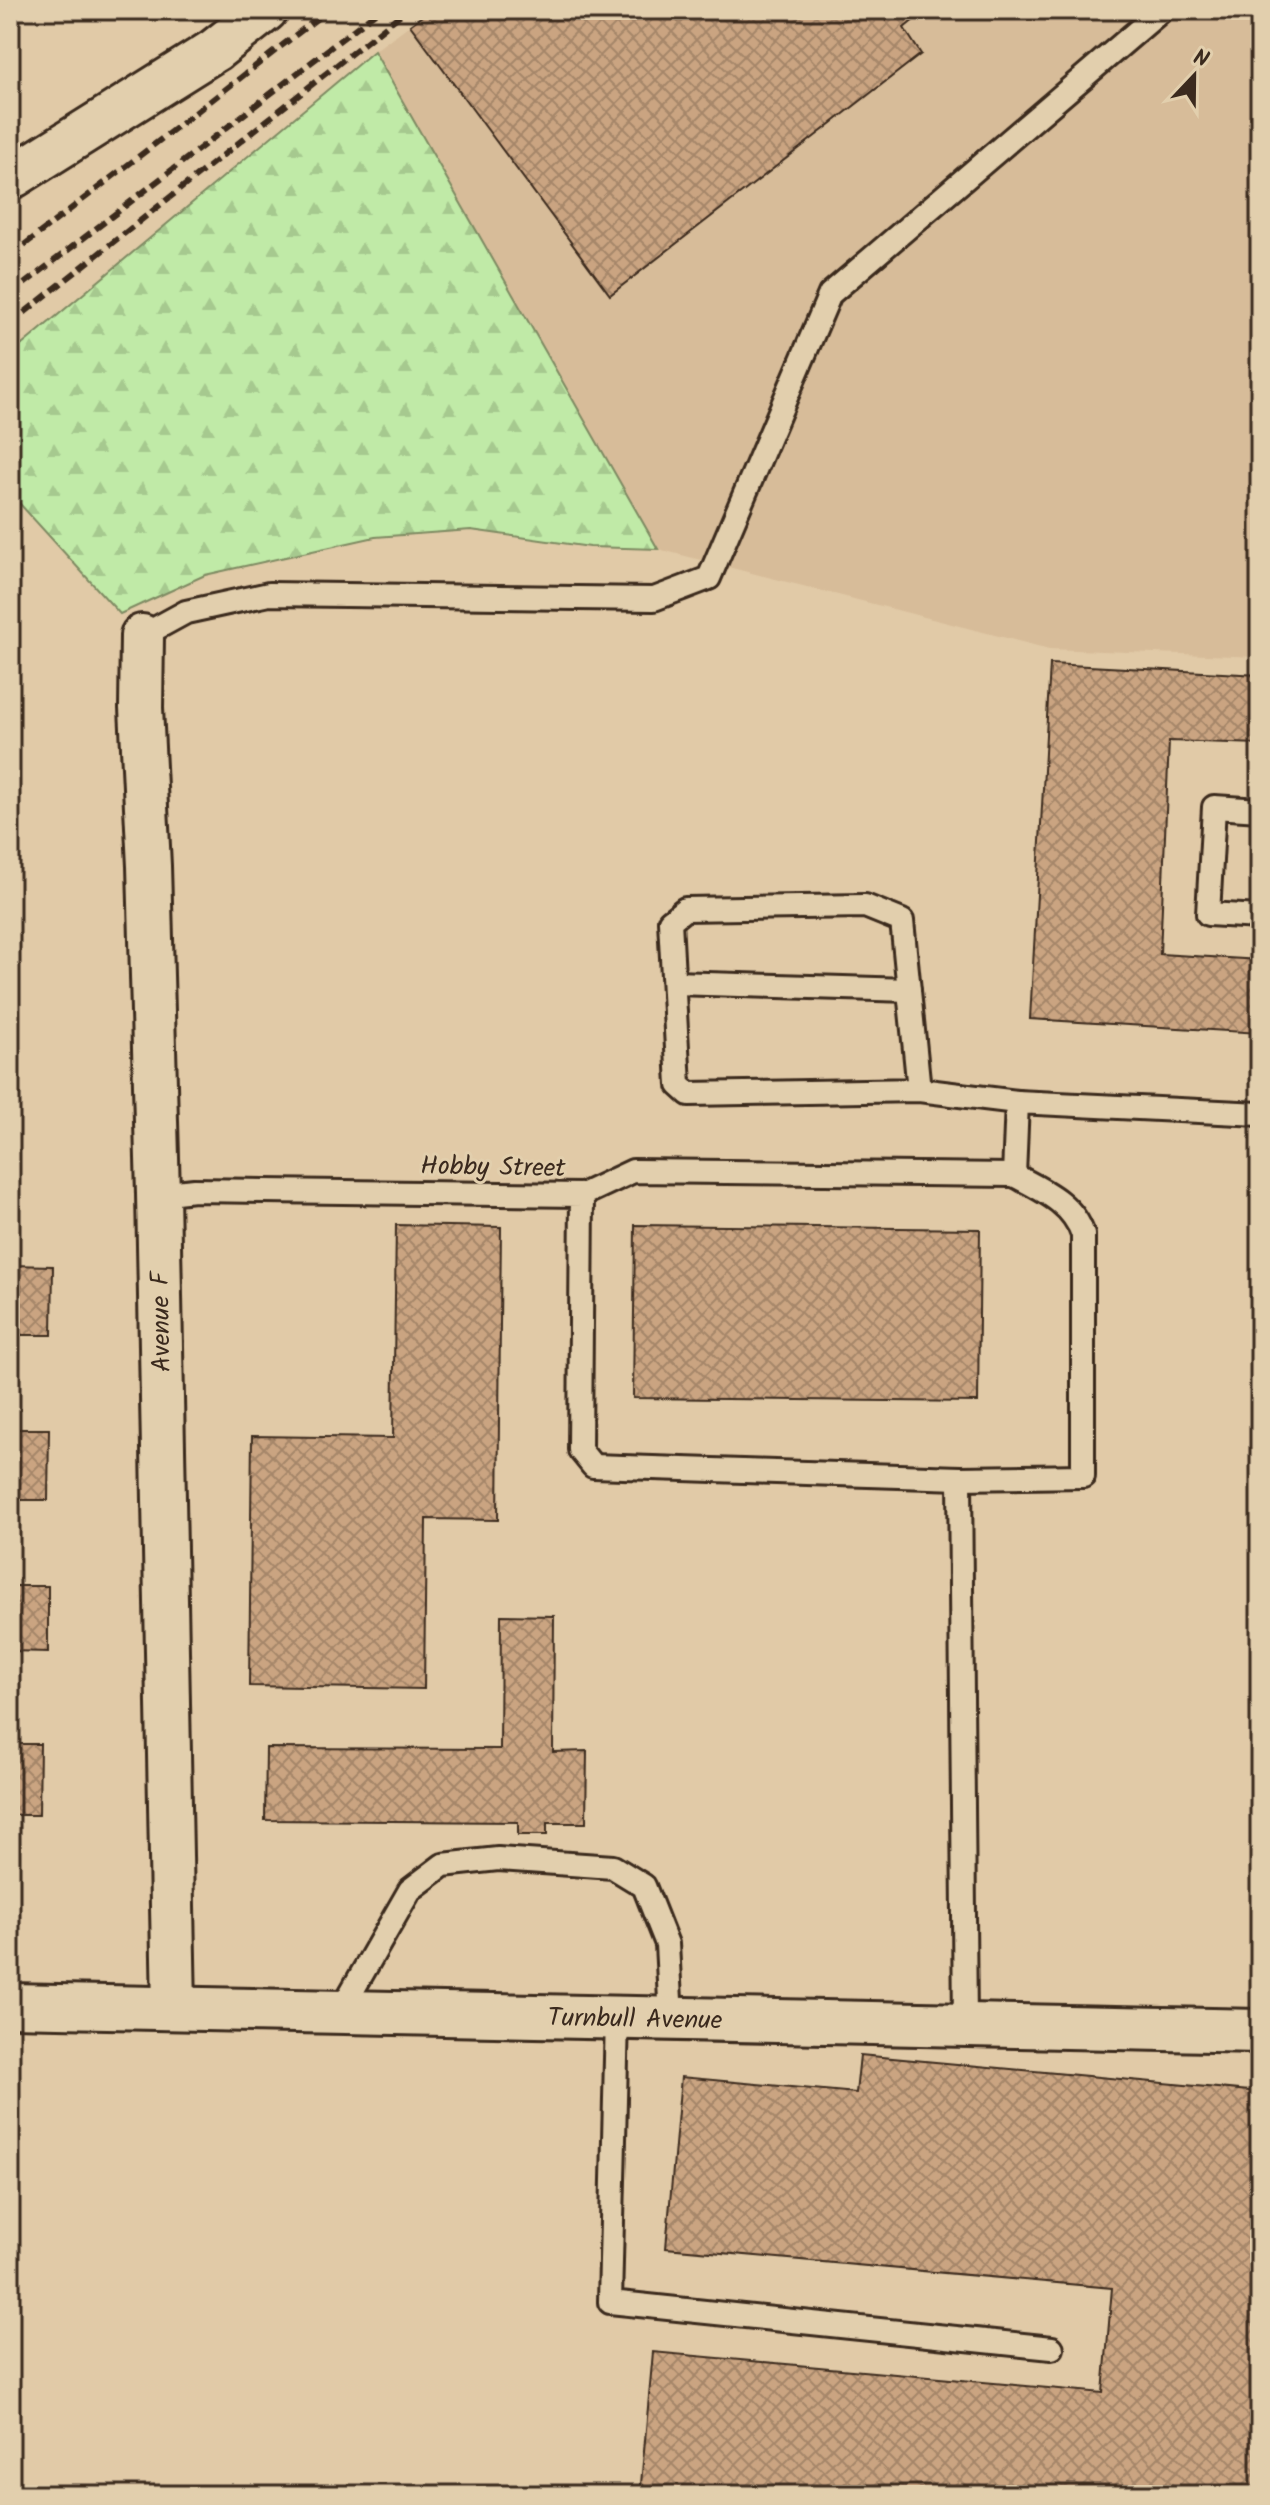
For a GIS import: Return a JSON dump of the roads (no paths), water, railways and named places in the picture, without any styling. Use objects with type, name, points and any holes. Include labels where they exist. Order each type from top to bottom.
[{"type":"street","points":[[11,171],[215,50],[266,10]]},
{"type":"street","name":"Avenue F","points":[[142,636],[141,708],[149,866],[158,1194],[174,2008]]},
{"type":"street","name":"Turnbull Avenue","points":[[10,2005],[1260,2031]]},
{"type":"lane","points":[[142,636],[186,612],[269,594],[654,599],[709,578],[830,294],[1162,10]]},
{"type":"lane","points":[[1260,810],[1214,807],[1208,914],[1260,917]]},
{"type":"lane","points":[[919,1090],[902,921],[865,906],[685,909],[670,921],[679,1085],[689,1094],[919,1090],[1017,1102],[1260,1114]]},
{"type":"lane","points":[[674,983],[909,990]]},
{"type":"lane","points":[[582,1195],[580,1450],[593,1466],[960,1478],[1083,1476],[1083,1235],[1079,1222],[1059,1200],[1014,1175],[1017,1102]]},
{"type":"lane","name":"Hobby Street","points":[[158,1194],[194,1190],[582,1195],[633,1171],[1014,1175]]},
{"type":"lane","points":[[960,1478],[965,2024]]},
{"type":"lane","points":[[340,2012],[410,1890],[443,1865],[498,1859],[613,1867],[644,1886],[667,1944],[671,2019]]},
{"type":"lane","points":[[617,2018],[610,2302],[1052,2348]]},
{"type":"railway","points":[[10,256],[328,10]]},
{"type":"railway","points":[[10,295],[379,10]]},
{"type":"railway","points":[[10,324],[406,10]]}]
